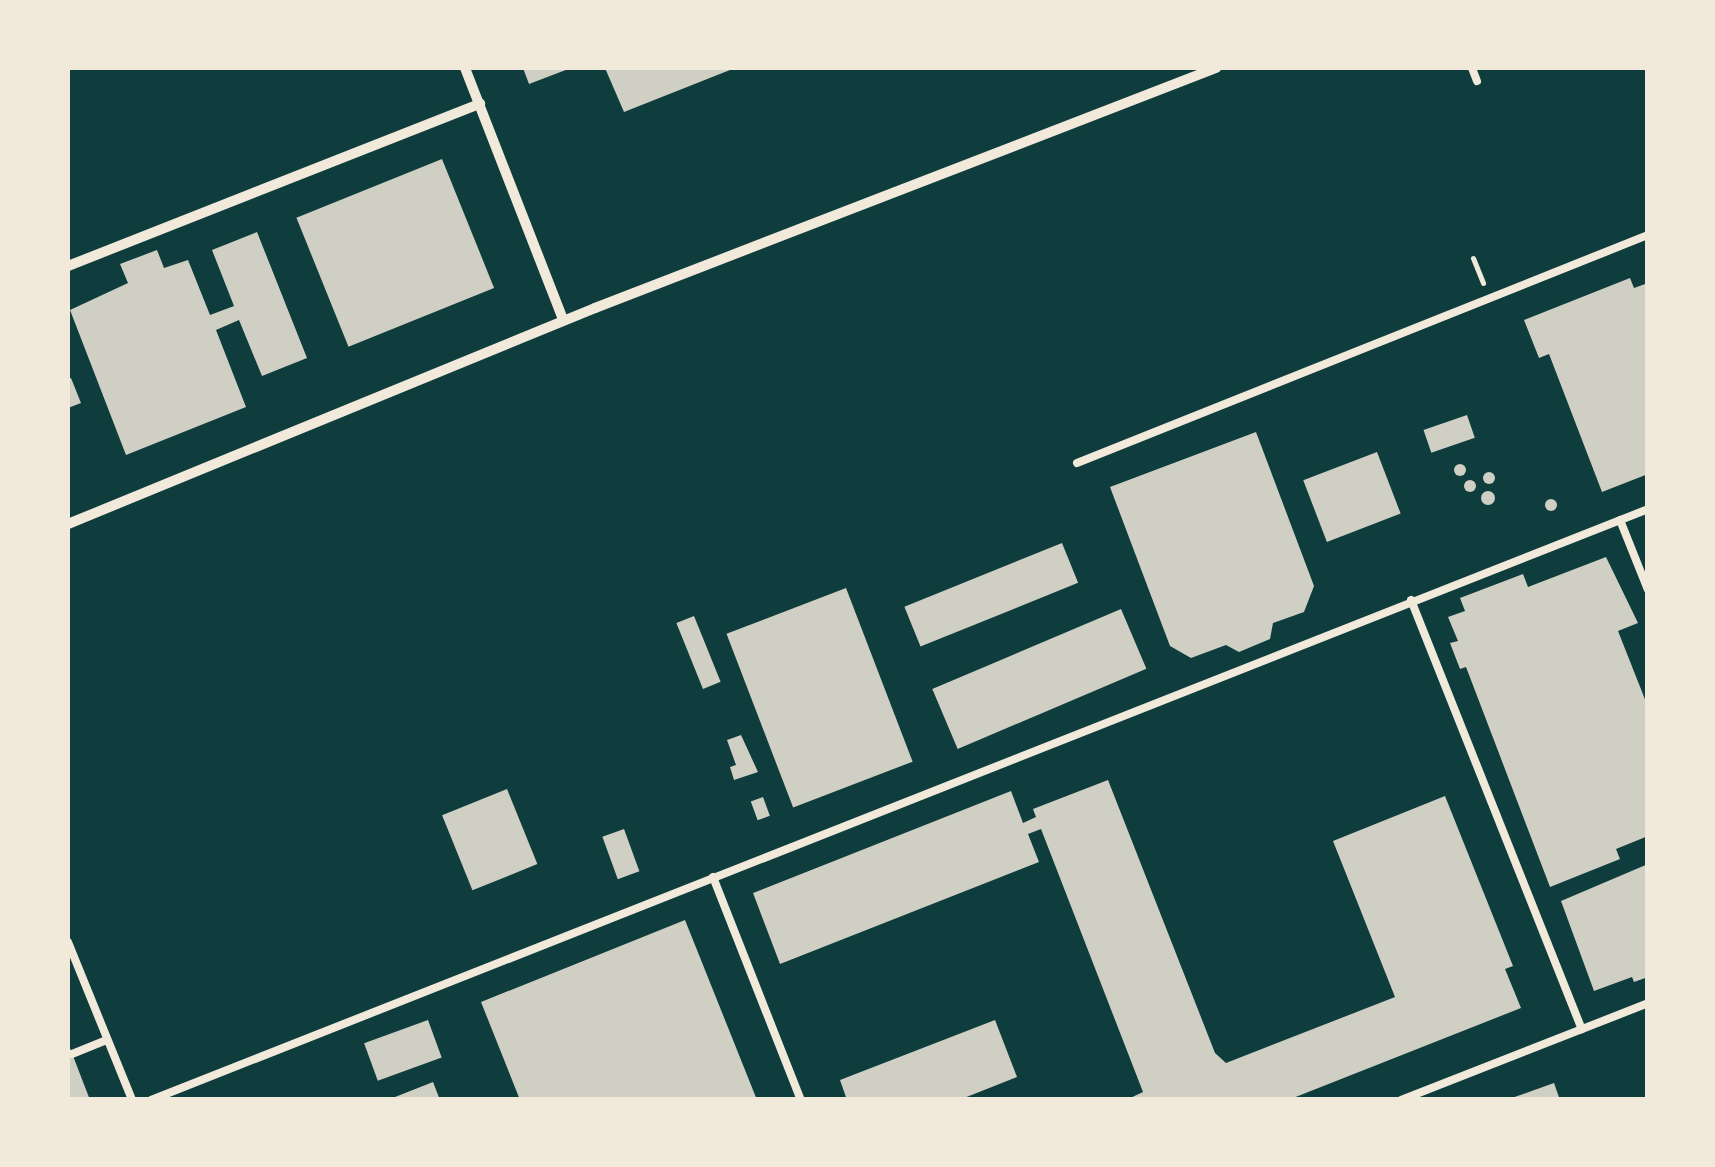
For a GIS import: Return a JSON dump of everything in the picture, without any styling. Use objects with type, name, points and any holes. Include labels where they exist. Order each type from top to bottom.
[{"type":"street","points":[[464,68],[563,320]]},
{"type":"street","points":[[68,524],[563,320],[1216,68]]},
{"type":"street","points":[[68,266],[480,104]]},
{"type":"lane","points":[[1472,68],[1477,81]]},
{"type":"lane","points":[[1077,464],[1648,236]]},
{"type":"lane","points":[[151,1100],[1648,509]]},
{"type":"lane","points":[[1620,520],[1648,590]]},
{"type":"lane","points":[[1411,600],[1582,1029]]},
{"type":"lane","points":[[713,877],[801,1100]]},
{"type":"lane","points":[[68,942],[132,1100]]},
{"type":"lane","points":[[1401,1100],[1648,1003]]},
{"type":"lane","points":[[72,1054],[107,1040]]},
{"type":"path","points":[[1473,258],[1482,282]]},
{"type":"building","points":[[523,68],[571,68],[529,84]]},
{"type":"building","points":[[605,68],[735,68],[624,112]]},
{"type":"building","points":[[442,159],[494,288],[349,347],[296,218]]},
{"type":"building","points":[[257,232],[307,358],[262,376],[239,320],[216,330],[246,407],[126,455],[70,310],[128,283],[120,264],[157,250],[164,268],[188,260],[210,315],[234,306],[212,250]]},
{"type":"building","points":[[1630,278],[1634,288],[1648,283],[1648,474],[1602,492],[1549,354],[1539,358],[1524,320]]},
{"type":"building","points":[[71,378],[81,403],[68,408],[68,379]]},
{"type":"building","points":[[1467,415],[1475,438],[1431,453],[1424,430]]},
{"type":"building","points":[[1256,432],[1314,586],[1304,612],[1273,623],[1270,639],[1239,652],[1226,645],[1191,658],[1170,646],[1110,487]]},
{"type":"building","points":[[1377,452],[1401,514],[1327,542],[1303,480]]},
{"type":"building","points":[[1455,465],[1465,465],[1465,475],[1455,475]]},
{"type":"building","points":[[1484,473],[1494,473],[1494,483],[1484,483]]},
{"type":"building","points":[[1465,481],[1475,481],[1475,491],[1465,491]]},
{"type":"building","points":[[1488,491],[1495,498],[1488,505],[1481,498]]},
{"type":"building","points":[[1546,500],[1556,500],[1556,510],[1546,510]]},
{"type":"building","points":[[1062,543],[1078,583],[920,647],[904,607]]},
{"type":"building","points":[[1606,557],[1638,623],[1618,631],[1648,707],[1648,836],[1616,849],[1620,859],[1550,887],[1466,667],[1460,669],[1450,643],[1458,641],[1448,617],[1465,611],[1460,598],[1523,574],[1528,587]]},
{"type":"building","points":[[846,588],[913,762],[793,808],[727,634]]},
{"type":"building","points":[[1121,609],[1146,669],[958,749],[932,689]]},
{"type":"building","points":[[694,616],[721,682],[703,689],[676,623]]},
{"type":"building","points":[[741,735],[758,772],[734,780],[730,767],[736,765],[727,740]]},
{"type":"building","points":[[1108,780],[1215,1053],[1226,1063],[1395,997],[1333,841],[1445,796],[1513,966],[1505,969],[1521,1008],[1288,1100],[1126,1100],[1143,1092],[1041,829],[1028,834],[1039,862],[780,964],[753,893],[1011,791],[1023,823],[1036,817],[1033,809]]},
{"type":"building","points":[[507,789],[537,864],[472,890],[442,815]]},
{"type":"building","points":[[763,797],[770,816],[758,820],[751,801]]},
{"type":"building","points":[[624,829],[639,871],[618,879],[602,837]]},
{"type":"building","points":[[1648,864],[1648,977],[1634,982],[1632,977],[1594,991],[1561,901]]},
{"type":"building","points":[[685,920],[757,1100],[520,1100],[481,1002]]},
{"type":"building","points":[[428,1020],[442,1058],[378,1081],[364,1043]]},
{"type":"building","points":[[995,1020],[1017,1077],[959,1100],[847,1100],[840,1080]]},
{"type":"building","points":[[68,1043],[90,1100],[68,1100]]},
{"type":"building","points":[[433,1082],[440,1100],[390,1100],[390,1099]]},
{"type":"building","points":[[1554,1083],[1560,1100],[1509,1100],[1509,1099]]}]
